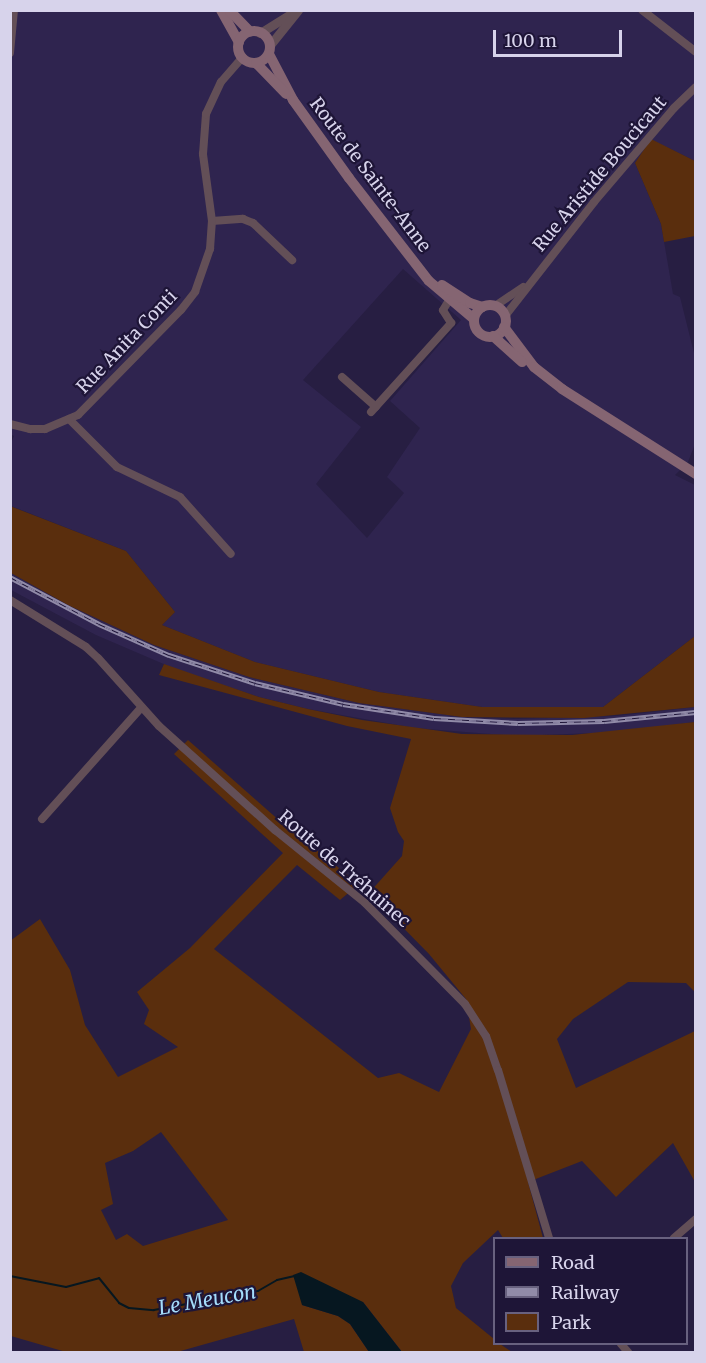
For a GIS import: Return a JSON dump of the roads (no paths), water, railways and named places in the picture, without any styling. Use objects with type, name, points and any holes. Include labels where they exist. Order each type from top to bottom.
[{"type":"main road","points":[[221,10],[239,42],[243,57],[256,63],[269,49]]},
{"type":"main road","points":[[229,10],[255,32],[239,42]]},
{"type":"main road","name":"Route de Sainte-Anne","points":[[255,32],[269,49],[293,100]]},
{"type":"main road","name":"Route de Sainte-Anne","points":[[256,63],[293,100],[349,178],[429,281],[474,319]]},
{"type":"main road","name":"Route de Sainte-Anne","points":[[420,269],[470,303],[482,306]]},
{"type":"main road","points":[[562,389],[534,367],[495,306],[482,306],[474,319],[479,333],[494,336],[536,375],[696,474]]},
{"type":"main road","points":[[494,336],[505,321]]},
{"type":"street","points":[[10,52],[14,10]]},
{"type":"street","points":[[255,32],[297,10]]},
{"type":"street","points":[[269,49],[297,10]]},
{"type":"street","points":[[642,10],[696,52]]},
{"type":"street","name":"Rue Anita Conti","points":[[10,424],[30,429],[45,429],[78,415],[190,299],[198,287],[208,257],[212,221],[203,154],[206,114],[221,82],[243,57]]},
{"type":"street","name":"Rue Aristide Boucicaut","points":[[505,321],[529,282],[674,108],[696,87]]},
{"type":"street","points":[[212,221],[243,219],[253,223],[292,260]]},
{"type":"street","name":"Rue Aristide Boucicaut","points":[[495,306],[529,282]]},
{"type":"street","points":[[342,377],[374,410],[451,323],[443,310],[450,299]]},
{"type":"street","points":[[69,419],[117,467],[180,497],[231,554]]},
{"type":"street","name":"Route de Tréhuinec","points":[[10,600],[86,647],[141,708],[275,830],[365,903],[465,1004],[486,1036],[548,1237]]},
{"type":"street","points":[[42,819],[141,708]]},
{"type":"street","points":[[676,1237],[696,1219]]},
{"type":"water","points":[[301,1272],[363,1302],[402,1352],[369,1352],[350,1324],[338,1316],[302,1305],[293,1275]]},
{"type":"waterway","name":"Le Meucon","points":[[10,1276],[66,1287],[99,1278],[119,1303],[129,1308],[154,1310],[258,1291],[277,1280],[295,1276]]},
{"type":"railway","points":[[10,577],[99,624],[169,655],[255,683],[343,704],[434,718],[518,723],[604,721],[696,712]]}]
